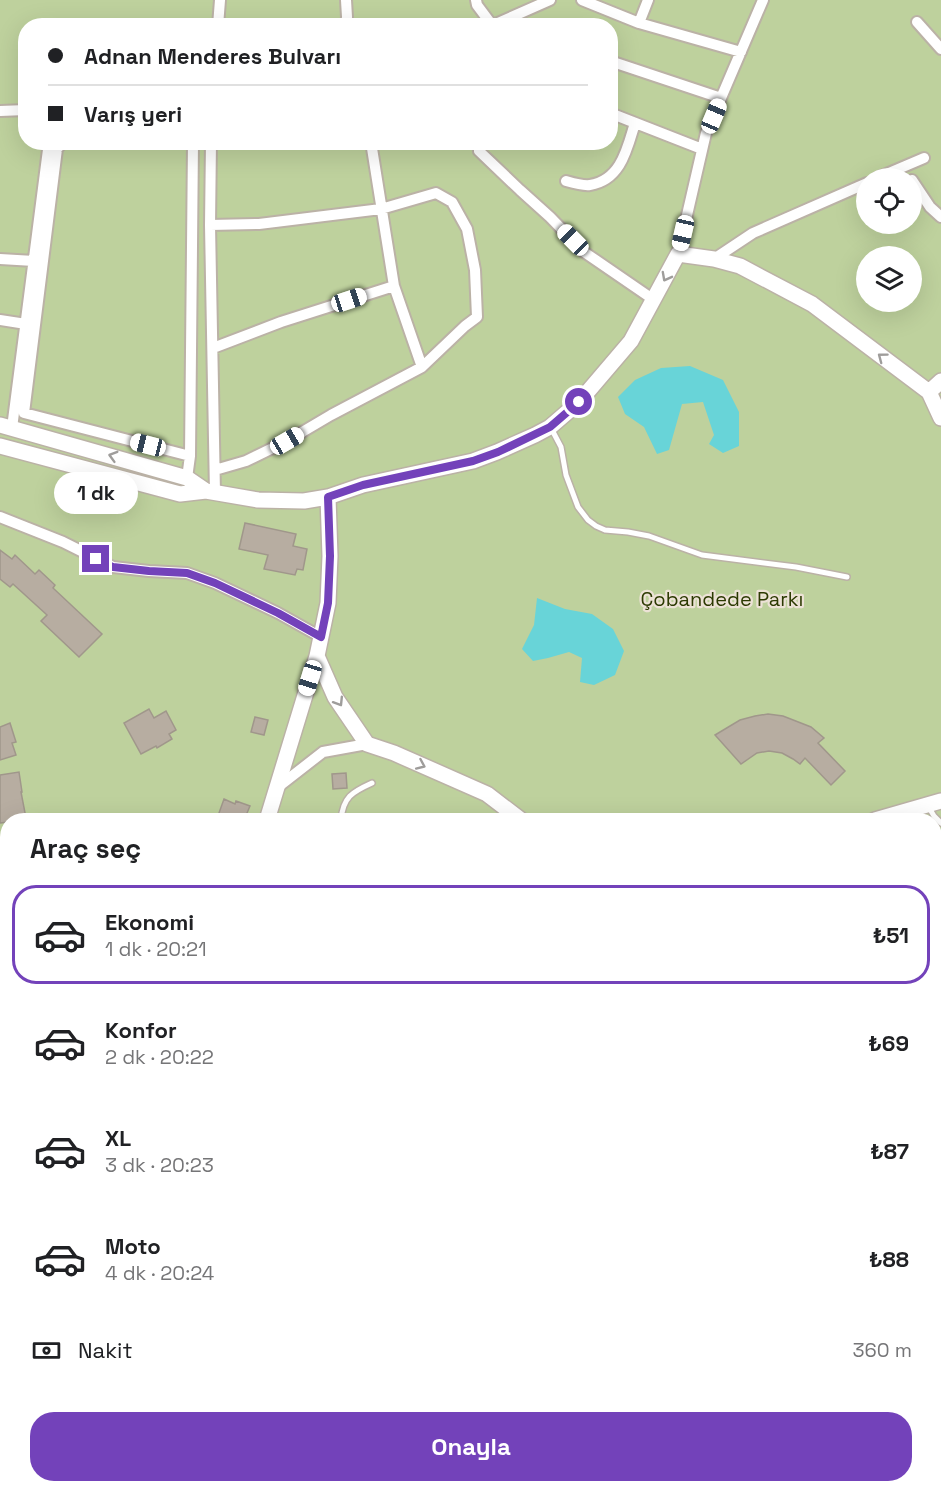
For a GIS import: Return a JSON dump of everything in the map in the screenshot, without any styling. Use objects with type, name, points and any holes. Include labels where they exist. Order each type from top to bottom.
[{"type":"main road","points":[[0,446],[180,494],[211,492],[258,500],[304,501],[328,497],[363,485],[473,461],[498,452],[550,427],[579,402],[631,341],[678,254],[714,259],[740,266],[812,304],[929,392],[941,418]]},
{"type":"main road","points":[[929,392],[941,381]]},
{"type":"main road","points":[[6,427],[187,478],[211,492]]},
{"type":"main road","points":[[269,813],[317,656],[328,603],[330,556],[328,497]]},
{"type":"main road","points":[[317,656],[335,697],[367,744],[394,753],[488,794],[512,813]]},
{"type":"main road","points":[[898,813],[934,802]]},
{"type":"street","points":[[219,18],[220,0]]},
{"type":"street","points":[[346,0],[347,18]]},
{"type":"street","points":[[476,0],[477,5],[489,18]]},
{"type":"street","points":[[509,18],[550,0]]},
{"type":"street","points":[[582,0],[639,23],[741,52]]},
{"type":"street","points":[[639,23],[648,0]]},
{"type":"street","points":[[678,254],[706,133],[763,0]]},
{"type":"street","points":[[917,22],[941,49]]},
{"type":"street","points":[[618,64],[721,98]]},
{"type":"street","points":[[0,111],[18,110]]},
{"type":"street","points":[[618,116],[702,149]]},
{"type":"street","points":[[566,181],[588,186],[616,172],[626,152],[635,123]]},
{"type":"street","points":[[6,427],[26,324],[48,150]]},
{"type":"street","points":[[57,150],[24,413],[190,456]]},
{"type":"street","points":[[187,478],[190,456],[193,150]]},
{"type":"street","points":[[211,150],[210,225],[215,470],[211,492]]},
{"type":"street","points":[[372,150],[394,286],[422,367]]},
{"type":"street","points":[[480,150],[479,152],[550,217],[584,252],[654,300]]},
{"type":"street","points":[[904,167],[924,158]]},
{"type":"street","points":[[714,259],[753,233],[856,188]]},
{"type":"street","points":[[210,225],[259,224],[381,209],[436,193],[452,202],[467,229],[475,270],[477,317],[422,367],[287,441],[246,461],[215,470]]},
{"type":"street","points":[[922,195],[930,207],[941,217]]},
{"type":"street","points":[[0,259],[34,261]]},
{"type":"street","points":[[213,348],[281,322],[394,286]]},
{"type":"street","points":[[0,320],[26,324]]},
{"type":"street","points":[[0,517],[63,542],[113,567],[187,573],[215,583],[278,613],[321,637]]},
{"type":"street","points":[[278,788],[323,752],[367,744]]},
{"type":"lane","points":[[550,427],[561,447],[566,475],[578,507],[596,526],[605,530],[649,536],[702,555],[796,567],[847,577]]},
{"type":"lane","points":[[343,813],[348,798],[355,791],[372,783]]},
{"type":"green space","name":"Çobandede Parkı","points":[[0,0],[941,0],[941,813],[0,813]]},
{"type":"water","points":[[690,366],[723,380],[739,412],[739,446],[723,453],[709,444],[714,435],[703,402],[682,404],[669,450],[657,454],[644,427],[625,414],[618,397],[635,380],[661,368]]},
{"type":"water","points":[[537,598],[565,609],[592,614],[613,629],[624,651],[615,675],[594,685],[580,682],[582,658],[569,652],[533,661],[522,649],[534,625]]},
{"type":"building","points":[[245,523],[296,534],[293,546],[307,549],[303,570],[297,569],[295,575],[264,569],[268,555],[239,549]]},
{"type":"building","points":[[0,550],[12,559],[15,555],[35,574],[39,570],[55,585],[53,588],[102,634],[79,657],[41,621],[47,615],[13,584],[10,587],[0,579]]},
{"type":"building","points":[[149,709],[154,718],[166,711],[176,730],[169,734],[172,739],[141,754],[124,723]]},
{"type":"building","points":[[768,714],[783,716],[811,727],[824,738],[818,743],[845,771],[831,785],[805,758],[800,764],[782,753],[769,751],[757,753],[741,764],[715,735],[740,720]]},
{"type":"building","points":[[255,717],[268,720],[264,735],[251,732]]},
{"type":"building","points":[[10,723],[16,742],[12,743],[16,755],[0,760],[0,727]]},
{"type":"building","points":[[19,772],[25,813],[0,813],[0,775]]},
{"type":"building","points":[[346,773],[347,788],[333,789],[332,774]]},
{"type":"building","points":[[224,799],[235,804],[236,801],[250,806],[247,813],[219,813]]},
{"type":"route","points":[[96,559],[113,567],[187,573],[215,583],[278,613],[321,637],[328,603],[330,556],[328,497],[363,485],[473,461],[498,452],[550,427],[579,402]]}]
